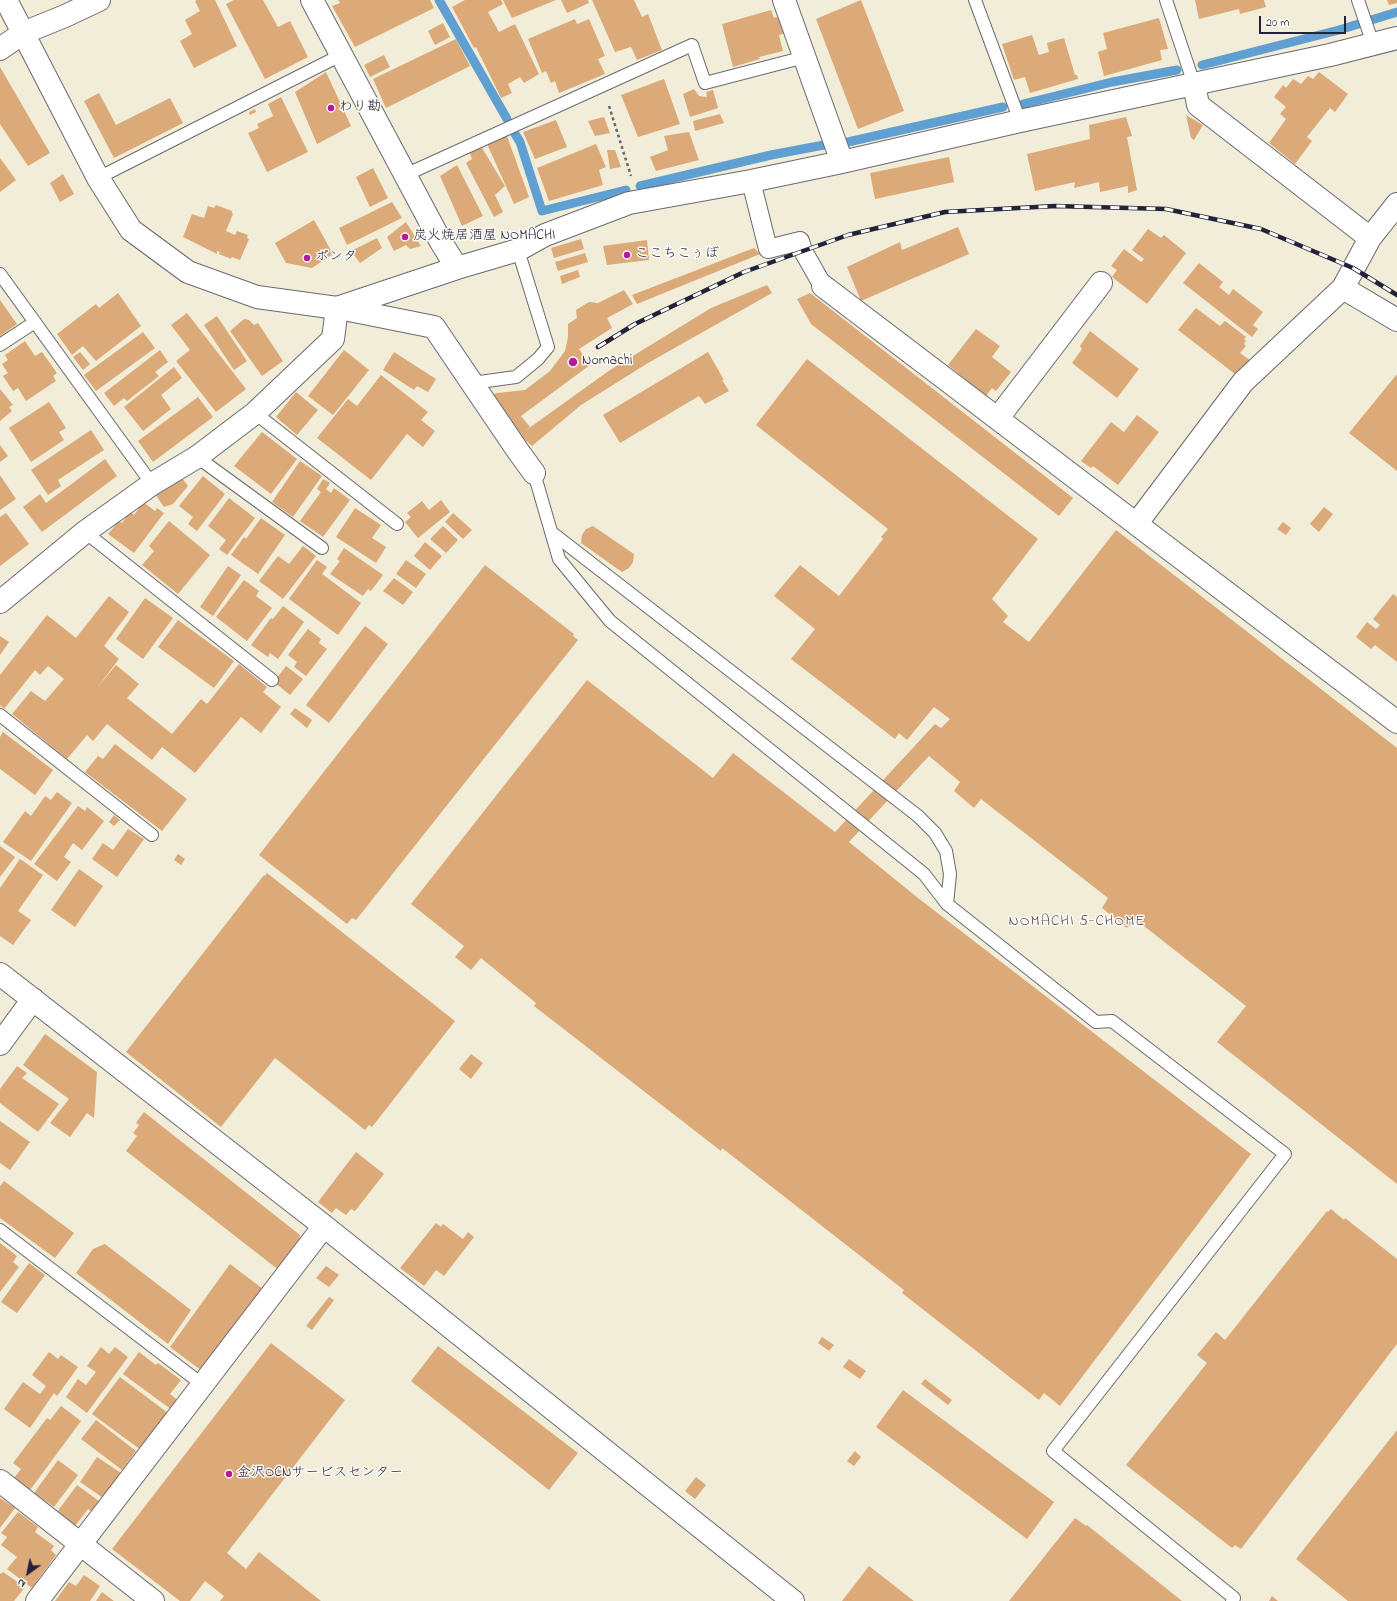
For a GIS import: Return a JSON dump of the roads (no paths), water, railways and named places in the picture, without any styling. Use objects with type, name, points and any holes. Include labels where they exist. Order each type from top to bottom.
[{"type":"street","points":[[6,0],[98,178],[131,230],[188,272],[257,297],[338,308],[434,327],[518,452],[534,473]]},
{"type":"street","points":[[0,49],[23,33],[99,0]]},
{"type":"street","points":[[312,0],[441,242],[457,268]]},
{"type":"street","points":[[784,0],[842,162]]},
{"type":"street","points":[[338,308],[457,268],[518,250],[545,235],[629,203],[751,181],[842,162],[1020,121],[1323,57],[1397,38]]},
{"type":"street","points":[[1194,84],[1198,105],[1370,238]]},
{"type":"street","points":[[751,181],[768,249],[800,241],[803,251],[823,286],[1137,523],[1397,722]]},
{"type":"street","points":[[1137,523],[1243,382],[1343,288],[1370,238],[1397,204]]},
{"type":"street","points":[[998,418],[1101,283]]},
{"type":"street","points":[[1343,288],[1397,320]]},
{"type":"street","points":[[0,601],[85,532],[152,484],[197,457],[255,413],[333,339],[338,308]]},
{"type":"street","points":[[0,974],[324,1226],[793,1601]]},
{"type":"street","points":[[0,1044],[33,1000]]},
{"type":"street","points":[[37,1601],[324,1226]]},
{"type":"street","points":[[0,1481],[153,1601]]},
{"type":"lane","points":[[975,0],[1020,121]]},
{"type":"lane","points":[[1166,0],[1194,84]]},
{"type":"lane","points":[[1358,0],[1373,44]]},
{"type":"lane","points":[[405,175],[692,45],[705,83],[805,57]]},
{"type":"lane","points":[[98,178],[341,55]]},
{"type":"lane","points":[[472,383],[516,377],[538,359],[548,347],[518,250]]},
{"type":"lane","points":[[0,274],[152,484]]},
{"type":"lane","points":[[0,345],[35,322]]},
{"type":"lane","points":[[255,413],[397,524]]},
{"type":"lane","points":[[197,457],[322,548]]},
{"type":"lane","points":[[534,473],[559,559],[610,621],[924,874],[947,904],[1096,1022],[1112,1021],[1285,1154],[1053,1451],[1234,1598],[1232,1601]]},
{"type":"lane","points":[[85,532],[272,680]]},
{"type":"lane","points":[[551,532],[918,816],[935,833],[946,851],[950,874],[947,904]]},
{"type":"lane","points":[[0,715],[152,835]]},
{"type":"lane","points":[[0,1230],[203,1384]]},
{"type":"waterway","points":[[439,0],[507,119]]},
{"type":"waterway","points":[[1202,65],[1339,30],[1397,12]]},
{"type":"waterway","points":[[1023,104],[1112,82],[1177,70]]},
{"type":"waterway","points":[[848,142],[1003,107]]},
{"type":"waterway","points":[[515,134],[520,142],[542,211],[626,190]]},
{"type":"waterway","points":[[640,186],[771,155],[824,145]]},
{"type":"railway","points":[[598,347],[635,324],[744,272],[848,235],[945,212],[1055,206],[1166,209],[1261,229],[1353,268],[1397,295]]},
{"type":"place","name":"わり勘","points":[[331,108]]},
{"type":"place","name":"炭火焼居酒屋 NOMACHI","points":[[405,237]]},
{"type":"place","name":"ここちこぅぼ","points":[[627,255]]},
{"type":"place","name":"ポンタ","points":[[307,258]]},
{"type":"place","name":"Nomachi","points":[[573,362]]},
{"type":"place","name":"金沢OCNサービスセンター","points":[[229,1474]]},
{"type":"district","name":"NOMACHI 5-CHOME","points":[[1077,923]]}]
